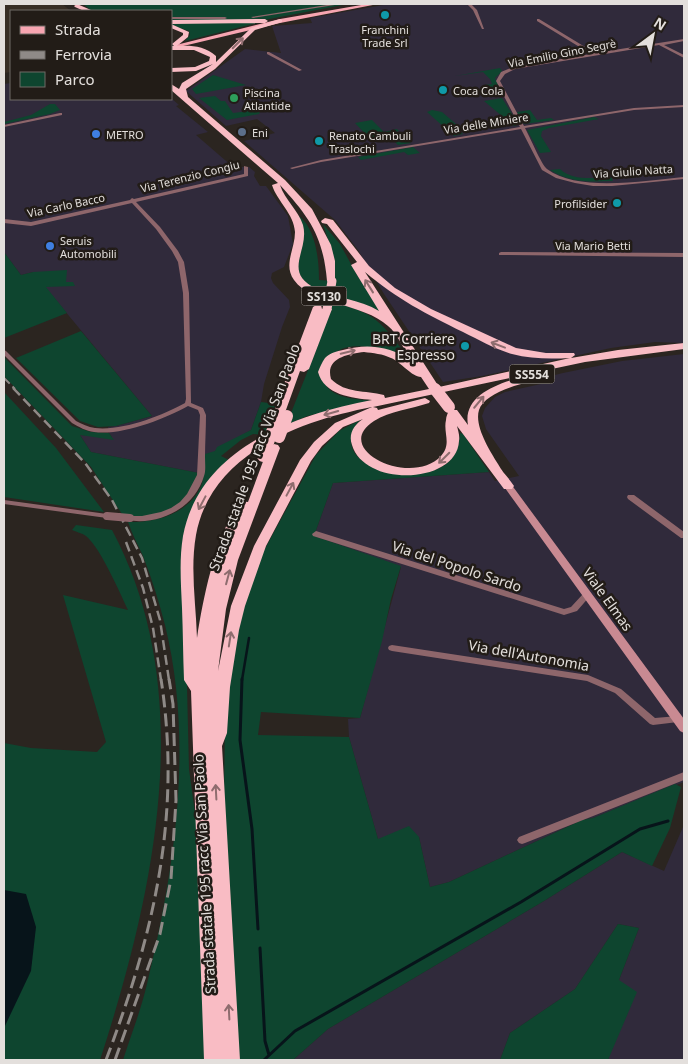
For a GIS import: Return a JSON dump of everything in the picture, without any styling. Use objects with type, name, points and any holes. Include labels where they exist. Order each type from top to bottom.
[{"type":"highway","points":[[69,4],[77,7]]},
{"type":"highway","points":[[172,20],[279,20]]},
{"type":"highway","points":[[185,99],[182,89],[185,85],[213,68],[253,29],[279,20]]},
{"type":"highway","points":[[172,26],[186,32],[186,36],[174,46]]},
{"type":"highway","points":[[172,70],[196,69],[212,62],[214,57],[209,52],[196,48],[174,46]]},
{"type":"highway","name":"SS130","points":[[172,87],[279,183]]},
{"type":"highway","name":"SS130","points":[[172,93],[279,183],[289,184],[325,221],[346,249],[420,366],[425,377]]},
{"type":"highway","name":"SS130","points":[[279,183],[277,190],[291,210],[299,229],[300,241],[294,263],[296,277],[312,290],[370,310],[394,327]]},
{"type":"highway","name":"Strada statale 195 racc Via San Paolo","points":[[214,1060],[211,839],[214,746],[211,662],[219,609],[232,560],[287,416],[322,308],[328,281],[313,232],[279,183]]},
{"type":"highway","points":[[325,221],[334,227],[359,261],[392,290],[428,311],[500,346],[514,351],[546,356],[567,356],[636,347],[659,348]]},
{"type":"highway","name":"Strada statale 195 racc Via San Paolo","points":[[231,1060],[198,690],[201,649],[212,585],[222,555],[322,308]]},
{"type":"highway","points":[[387,315],[394,318],[424,360],[420,366]]},
{"type":"highway","name":"SS554","points":[[380,405],[414,395],[595,357],[659,348],[684,348]]},
{"type":"highway","name":"SS554","points":[[380,405],[604,359],[684,348]]},
{"type":"highway","points":[[414,395],[405,394],[376,398],[346,393],[334,387],[326,379],[324,370],[327,363],[335,356],[348,351],[376,349],[402,358],[425,377],[433,393],[451,411],[508,486]]},
{"type":"highway","points":[[490,462],[473,421],[475,405],[480,398],[503,387],[548,374],[586,366],[604,359]]},
{"type":"highway","points":[[433,393],[424,402],[382,412],[361,426],[356,436],[355,445],[360,455],[372,464],[391,471],[408,472],[436,466],[452,450],[455,432],[451,420],[451,411]]},
{"type":"highway","points":[[198,690],[191,680],[187,549],[196,512],[208,490],[237,458],[272,434],[335,412],[380,405]]},
{"type":"highway","points":[[214,746],[220,733],[223,687],[232,630],[238,606],[260,546],[306,460],[318,444],[331,431],[348,420],[380,405]]},
{"type":"main road","points":[[174,46],[350,4]]},
{"type":"main road","points":[[338,6],[365,4]]},
{"type":"main road","points":[[279,20],[375,4]]},
{"type":"main road","name":"Viale Elmas","points":[[508,486],[586,596],[681,724]]},
{"type":"street","points":[[469,4],[476,10],[483,28]]},
{"type":"street","points":[[253,17],[338,6]]},
{"type":"street","points":[[172,20],[225,18]]},
{"type":"street","points":[[538,20],[595,55]]},
{"type":"street","name":"Via Emilio Gino Segrè","points":[[523,127],[498,81],[501,76],[514,68],[684,40]]},
{"type":"street","points":[[660,44],[684,57]]},
{"type":"street","points":[[268,53],[300,70]]},
{"type":"street","name":"Via delle Miniere","points":[[292,168],[321,161],[634,109],[684,106]]},
{"type":"street","points":[[4,126],[60,114]]},
{"type":"street","name":"Via Giulio Natta","points":[[523,127],[544,169],[552,175],[568,181],[600,184],[684,178]]},
{"type":"street","name":"Via Terenzio Congiu","points":[[132,200],[246,175],[246,167]]},
{"type":"street","points":[[132,200],[158,228],[181,262],[186,293],[188,404]]},
{"type":"street","name":"Via Carlo Bacco","points":[[4,222],[31,224],[132,200]]},
{"type":"street","name":"Via Mario Betti","points":[[501,254],[684,255]]},
{"type":"street","points":[[4,352],[74,422],[83,427],[95,430],[120,428],[188,404]]},
{"type":"street","points":[[4,502],[130,518],[152,518],[170,513],[188,499],[198,484],[201,475],[203,415],[201,409],[188,404]]},
{"type":"street","points":[[631,497],[684,536]]},
{"type":"street","name":"Via del Popolo Sardo","points":[[316,534],[564,612],[574,609],[586,596]]},
{"type":"street","name":"Via dell'Autonomia","points":[[392,648],[588,678],[618,691],[653,722],[681,724]]},
{"type":"street","points":[[522,840],[684,776]]},
{"type":"shaded area","points":[[4,4],[62,4],[70,10],[10,10],[10,72],[4,73]]},
{"type":"shaded area","points":[[389,4],[684,4],[684,343],[655,342],[611,348],[482,376],[443,382],[384,294],[358,250],[335,220],[244,141],[275,133],[257,119],[226,126],[186,91],[245,49],[281,53],[272,26],[312,23],[310,18]]},
{"type":"shaded area","points":[[10,83],[10,100],[172,99],[179,105],[176,106],[208,132],[196,135],[233,167],[249,167],[255,172],[254,176],[260,186],[266,186],[288,216],[293,244],[284,267],[272,273],[271,278],[273,283],[289,300],[290,307],[264,384],[261,402],[251,430],[215,451],[204,474],[91,452],[80,435],[112,437],[108,427],[152,416],[45,287],[66,282],[33,272],[21,275],[4,252],[4,84]]},
{"type":"shaded area","points":[[684,354],[684,782],[593,818],[582,820],[449,882],[430,887],[419,837],[378,839],[349,737],[348,719],[360,718],[401,567],[314,536],[333,483],[489,472],[495,481],[519,476],[486,429],[482,416],[485,408],[495,397],[505,392],[550,382],[547,377],[563,373],[622,361]]},
{"type":"shaded area","points":[[683,827],[684,1060],[608,1060],[619,980],[639,928],[618,924],[575,989],[510,1033],[500,1060],[293,1060],[328,1029],[544,901],[622,852],[664,871]]},
{"type":"shaded area","points":[[4,890],[26,894],[36,927],[31,971],[4,1028]]},
{"type":"green space","points":[[83,4],[348,4],[259,21],[172,21],[172,10],[91,10]]},
{"type":"green space","points":[[172,23],[257,23],[185,41],[190,35],[189,31],[172,25]]},
{"type":"green space","points":[[500,68],[502,71],[495,78],[502,93],[494,92],[484,85],[492,84],[483,72],[455,76]]},
{"type":"green space","points":[[213,75],[246,85],[196,94],[192,89]]},
{"type":"green space","points":[[215,96],[221,101],[225,101],[233,113],[249,111],[256,105],[261,110],[259,114],[227,120],[199,98]]},
{"type":"green space","points":[[502,98],[517,122],[516,126],[484,101]]},
{"type":"green space","points":[[50,104],[55,104],[60,110],[4,124],[4,122],[31,115]]},
{"type":"green space","points":[[432,110],[442,112],[456,124],[455,126],[463,134],[454,136],[427,112]]},
{"type":"green space","points":[[530,110],[537,120],[551,118],[554,120],[524,124],[517,112]]},
{"type":"green space","points":[[594,117],[599,119],[542,131],[541,136],[551,152],[540,153],[527,130]]},
{"type":"green space","points":[[372,120],[384,132],[397,129],[399,131],[392,133],[396,135],[393,136],[397,140],[406,138],[411,143],[398,145],[392,139],[373,142],[355,123]]},
{"type":"green space","points":[[413,147],[420,153],[408,155],[404,152],[361,160],[358,157]]},
{"type":"green space","points":[[560,169],[577,177],[611,177],[613,181],[573,179],[550,170]]},
{"type":"green space","points":[[299,216],[305,222],[313,237],[317,254],[319,280],[335,281],[335,261],[323,224],[340,244],[357,275],[385,316],[332,298],[318,291],[300,275],[298,265],[303,231]]},
{"type":"green space","points":[[4,252],[21,275],[33,272],[67,270],[66,282],[73,282],[75,286],[46,287],[67,313],[4,338]]},
{"type":"green space","points":[[331,302],[369,315],[384,327],[409,358],[360,346],[342,349],[334,354],[320,373],[323,382],[340,396],[372,401],[307,416],[264,435],[253,434],[241,440],[221,456],[229,460],[212,478],[184,561],[189,769],[196,821],[224,804],[225,712],[236,630],[261,556],[316,455],[339,431],[360,420],[353,430],[351,442],[355,453],[365,462],[418,472],[440,468],[451,460],[455,454],[460,433],[463,434],[489,472],[333,483],[314,536],[401,566],[360,718],[261,712],[258,735],[349,737],[378,839],[409,826],[419,837],[430,887],[449,882],[582,820],[593,818],[675,784],[681,787],[670,828],[652,866],[622,852],[544,901],[328,1029],[293,1060],[123,1060],[145,994],[166,896],[173,851],[179,760],[174,670],[165,625],[143,556],[128,522],[149,521],[170,515],[188,504],[196,496],[201,486],[205,454],[215,451],[217,447],[251,430],[261,402],[276,404],[267,425],[291,413],[316,350]]},
{"type":"green space","points":[[81,331],[152,416],[116,426],[98,427],[80,421],[16,358]]},
{"type":"green space","points":[[4,357],[72,426],[91,432],[109,433],[114,440],[80,435],[91,452],[199,473],[189,495],[176,507],[158,514],[130,516],[122,514],[91,467],[4,376]]},
{"type":"green space","points":[[4,392],[56,448],[104,512],[4,497]]},
{"type":"green space","points":[[76,525],[112,530],[139,593],[154,658],[161,726],[159,794],[150,862],[137,930],[120,996],[100,1060],[4,1060],[4,743],[31,748],[97,752],[106,742],[63,595],[128,610],[97,550],[86,536],[72,530]]},
{"type":"green space","points":[[618,924],[639,928],[619,980],[637,992],[608,1060],[500,1060],[510,1033],[575,989]]},
{"type":"waterway","points":[[242,680],[249,638]]},
{"type":"waterway","points":[[242,679],[240,740],[252,829],[258,929]]},
{"type":"waterway","points":[[264,1060],[295,1031],[521,902],[640,829],[668,821]]},
{"type":"waterway","points":[[260,948],[265,1041],[269,1055]]},
{"type":"railway","points":[[4,378],[15,389]]},
{"type":"railway","points":[[13,388],[85,463],[112,500],[142,558],[160,620],[169,680]]},
{"type":"railway","points":[[126,542],[143,588],[153,628],[161,680]]},
{"type":"railway","points":[[106,1060],[138,966],[150,920],[159,873],[165,826],[168,778],[167,729],[161,679]]},
{"type":"railway","points":[[115,1060],[160,934],[171,879],[176,800],[173,704],[169,679]]},
{"type":"place","name":"Franchini Trade Srl","points":[[385,15]]},
{"type":"place","name":"Coca Cola","points":[[443,90]]},
{"type":"place","name":"Piscina Atlantide","points":[[234,98]]},
{"type":"place","name":"Eni","points":[[242,132]]},
{"type":"place","name":"METRO","points":[[96,134]]},
{"type":"place","name":"Renato Cambuli Traslochi","points":[[319,141]]},
{"type":"place","name":"Profilsider","points":[[617,203]]},
{"type":"place","name":"Seruis Automobili","points":[[50,246]]},
{"type":"place","name":"BRT Corriere Espresso","points":[[465,346]]}]
